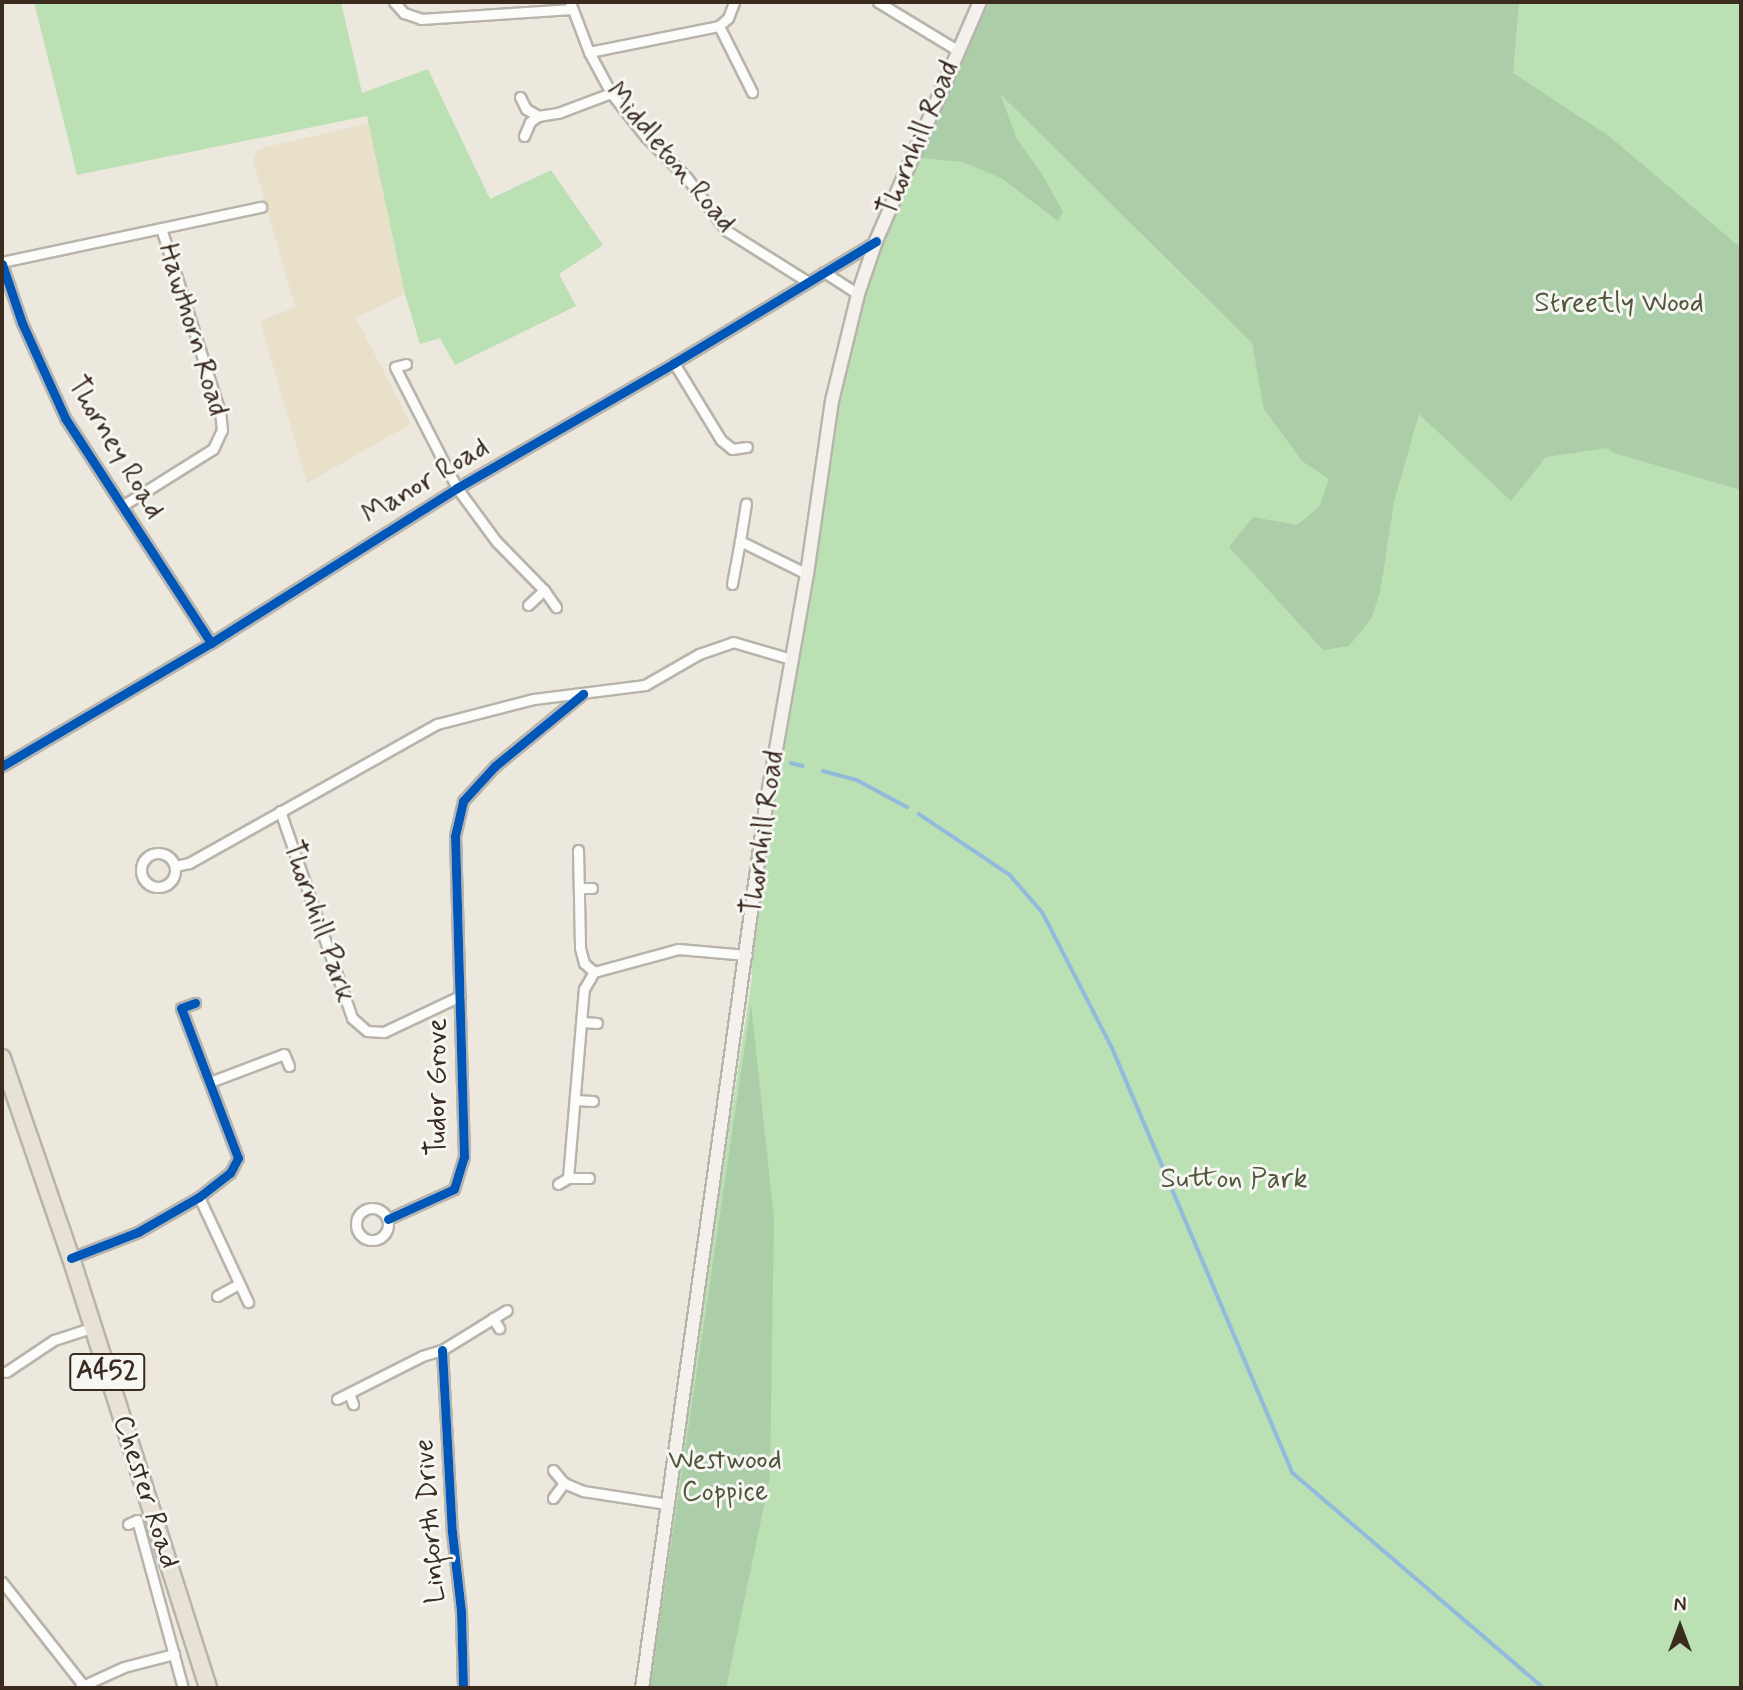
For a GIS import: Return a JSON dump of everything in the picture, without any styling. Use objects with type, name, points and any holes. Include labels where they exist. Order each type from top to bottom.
[{"type":"highway","name":"Chester Road","points":[[2,1058],[71,1258],[208,1688]]},
{"type":"main road","name":"Thornhill Road","points":[[642,1688],[747,955],[765,806],[807,574],[832,401],[858,294],[876,241],[980,2]]},
{"type":"street","points":[[394,2],[404,13],[421,19],[571,5]]},
{"type":"street","points":[[589,52],[719,26],[728,18],[734,2]]},
{"type":"street","points":[[878,2],[957,50]]},
{"type":"street","name":"Middleton Road","points":[[571,5],[589,52],[611,93],[646,137],[687,178],[727,231],[808,282]]},
{"type":"street","points":[[719,26],[752,92]]},
{"type":"street","points":[[524,136],[530,122],[538,116],[558,113],[611,93]]},
{"type":"street","points":[[520,97],[526,108],[538,116]]},
{"type":"street","points":[[2,263],[261,207]]},
{"type":"street","name":"Hawthorn Road","points":[[122,506],[213,449],[222,430],[220,412],[161,228]]},
{"type":"street","name":"Manor Road","points":[[2,766],[211,643],[457,488],[674,363],[876,241]]},
{"type":"street","name":"Thorney Road","points":[[2,263],[23,323],[65,418],[211,643]]},
{"type":"street","points":[[824,272],[858,294]]},
{"type":"street","points":[[406,363],[395,367],[457,488],[496,541],[544,590],[556,607]]},
{"type":"street","points":[[674,363],[721,440],[732,449],[747,447]]},
{"type":"street","points":[[732,584],[746,503]]},
{"type":"street","points":[[740,541],[807,574]]},
{"type":"street","points":[[528,605],[544,590]]},
{"type":"street","name":"Thornhill Park","points":[[175,866],[189,863],[437,724],[534,699],[645,685],[699,654],[733,642],[791,659]]},
{"type":"street","points":[[460,996],[455,836],[463,801],[495,766],[583,694]]},
{"type":"street","name":"Thornhill Park","points":[[280,811],[352,1018],[367,1031],[384,1032],[460,996]]},
{"type":"street","points":[[578,850],[580,948],[584,963],[594,972]]},
{"type":"street","points":[[580,888],[592,888]]},
{"type":"street","points":[[568,1178],[584,989],[594,972],[678,949],[747,955]]},
{"type":"street","name":"Tudor Grove","points":[[388,1219],[454,1189],[460,1175],[464,1157],[460,996]]},
{"type":"street","points":[[71,1258],[138,1232],[199,1196],[230,1173],[238,1158],[181,1008],[195,1003]]},
{"type":"street","points":[[582,1022],[597,1023]]},
{"type":"street","points":[[210,1082],[284,1054],[289,1066]]},
{"type":"street","points":[[575,1100],[593,1101]]},
{"type":"street","points":[[558,1184],[568,1178],[589,1178]]},
{"type":"street","points":[[199,1196],[248,1302]]},
{"type":"street","points":[[217,1296],[240,1284]]},
{"type":"street","points":[[337,1399],[422,1356],[442,1350],[507,1310]]},
{"type":"street","points":[[493,1318],[499,1328]]},
{"type":"street","points":[[6,1372],[54,1340],[92,1328]]},
{"type":"street","name":"Linforth Drive","points":[[442,1350],[463,1688]]},
{"type":"street","points":[[349,1393],[353,1404]]},
{"type":"street","points":[[553,1470],[564,1483],[592,1493],[667,1504]]},
{"type":"street","points":[[553,1498],[564,1483]]},
{"type":"street","name":"Chester Road","points":[[128,1524],[137,1520],[183,1688]]},
{"type":"street","points":[[2,1581],[81,1687],[124,1667],[174,1654]]},
{"type":"shaded area","points":[[370,123],[405,294],[356,318],[411,424],[307,483],[260,321],[295,307],[253,160],[256,151],[266,147]]},
{"type":"green space","points":[[34,2],[341,2],[362,93],[428,69],[490,199],[551,170],[603,245],[559,274],[576,306],[455,365],[440,338],[420,344],[405,294],[367,116],[77,175]]},
{"type":"green space","name":"Sutton Park","points":[[990,2],[1741,2],[1741,1688],[649,1688],[690,1384],[752,978],[751,961],[773,806],[810,566],[841,394],[854,332],[885,233],[916,157]]},
{"type":"green space","name":"Streetly Wood","points":[[990,2],[1519,2],[1513,73],[1609,136],[1741,248],[1741,490],[1614,453],[1607,448],[1546,457],[1511,501],[1419,414],[1394,502],[1380,593],[1371,619],[1349,646],[1323,650],[1229,547],[1253,517],[1297,525],[1319,507],[1329,479],[1302,461],[1264,409],[1252,343],[1000,94],[1017,139],[1042,174],[1063,212],[1058,221],[1001,178],[963,162],[921,158],[929,123]]},
{"type":"green space","name":"Westwood Coppice","points":[[751,1004],[774,1218],[770,1477],[726,1688],[650,1688]]},
{"type":"waterway","points":[[791,763],[803,766]]},
{"type":"waterway","points":[[823,771],[857,780],[907,807]]},
{"type":"waterway","points":[[919,814],[1010,875],[1043,913],[1112,1047],[1293,1473],[1544,1688]]},
{"type":"cycle path","points":[[2,766],[211,643],[457,488],[674,363],[876,241]]},
{"type":"cycle path","points":[[2,264],[22,323],[65,418],[211,643]]},
{"type":"cycle path","points":[[388,1219],[454,1189],[464,1157],[455,836],[463,801],[495,766],[583,694]]},
{"type":"cycle path","points":[[71,1258],[138,1232],[199,1197],[230,1173],[238,1158],[181,1008],[195,1003]]},
{"type":"cycle path","points":[[442,1350],[452,1532],[461,1611],[463,1688]]}]
